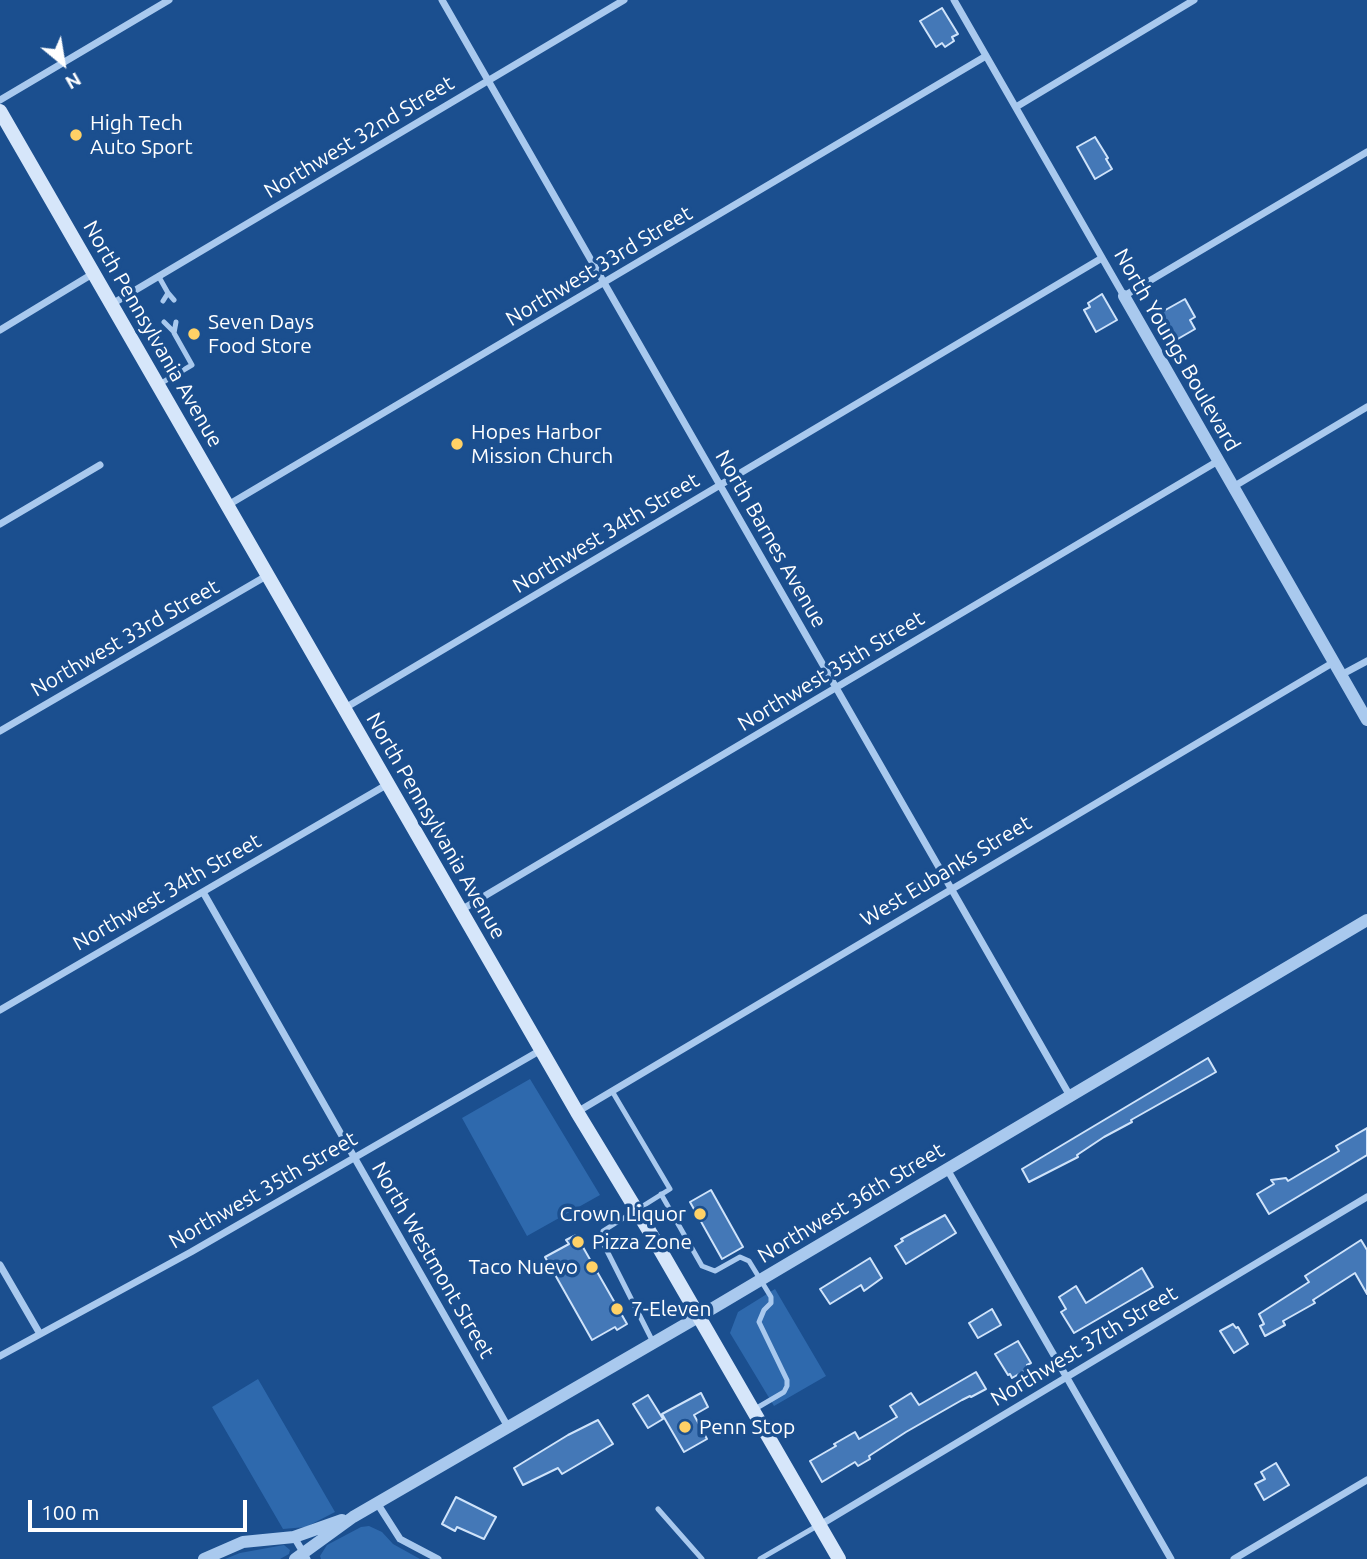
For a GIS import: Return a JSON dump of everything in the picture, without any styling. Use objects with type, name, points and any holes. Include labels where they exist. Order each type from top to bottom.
[{"type":"main road","name":"North Pennsylvania Avenue","points":[[0,111],[541,1050],[839,1559]]},
{"type":"street","points":[[0,100],[169,0]]},
{"type":"street","name":"North Barnes Avenue","points":[[442,0],[1070,1096]]},
{"type":"street","name":"Northwest 32nd Street","points":[[112,304],[624,0]]},
{"type":"street","name":"North Youngs Boulevard","points":[[954,0],[1367,720]]},
{"type":"street","points":[[1016,107],[1194,0]]},
{"type":"street","name":"Northwest 33rd Street","points":[[228,505],[986,56]]},
{"type":"street","points":[[1124,296],[1367,152]]},
{"type":"street","name":"Northwest 34th Street","points":[[344,708],[1102,258]]},
{"type":"street","points":[[0,330],[94,273]]},
{"type":"street","points":[[1233,486],[1367,407]]},
{"type":"street","name":"Northwest 35th Street","points":[[460,910],[1218,461]]},
{"type":"street","points":[[0,524],[100,465]]},
{"type":"street","name":"Northwest 33rd Street","points":[[0,731],[268,575]]},
{"type":"street","points":[[1341,675],[1367,660]]},
{"type":"street","name":"West Eubanks Street","points":[[577,1112],[1334,662]]},
{"type":"street","name":"Northwest 34th Street","points":[[0,1010],[388,784]]},
{"type":"street","name":"North Westmont Street","points":[[203,892],[509,1427]]},
{"type":"street","name":"Northwest 36th Street","points":[[302,1557],[353,1517],[698,1317],[1367,920]]},
{"type":"street","name":"Northwest 35th Street","points":[[0,1356],[191,1252],[541,1050]]},
{"type":"street","points":[[947,1169],[1171,1559]]},
{"type":"street","name":"Northwest 37th Street","points":[[820,1525],[1367,1197]]},
{"type":"street","points":[[0,1265],[40,1334]]},
{"type":"street","points":[[1234,1559],[1367,1480]]},
{"type":"street","points":[[377,1503],[400,1539],[438,1559]]},
{"type":"street","name":"Northwest 36th Street","points":[[204,1559],[243,1542],[294,1537],[353,1517]]},
{"type":"street","points":[[294,1537],[302,1557]]},
{"type":"lane","points":[[159,277],[174,300]]},
{"type":"lane","points":[[163,301],[168,293]]},
{"type":"lane","points":[[158,384],[192,365],[174,332],[164,322]]},
{"type":"lane","points":[[174,332],[176,322]]},
{"type":"lane","points":[[612,1091],[670,1189],[603,1231],[602,1241],[653,1342]]},
{"type":"lane","points":[[661,1194],[702,1266],[716,1271],[740,1257],[749,1261],[771,1297],[771,1303],[764,1310],[759,1322],[787,1386],[783,1392],[753,1411]]},
{"type":"lane","points":[[658,1509],[702,1559]]},
{"type":"lane","points":[[760,1559],[820,1525]]},
{"type":"shaded area","points":[[530,1079],[600,1195],[527,1236],[462,1118]]},
{"type":"shaded area","points":[[775,1289],[826,1376],[774,1406],[730,1333],[738,1312]]},
{"type":"shaded area","points":[[258,1379],[335,1512],[306,1527],[283,1529],[212,1407]]},
{"type":"shaded area","points":[[369,1526],[420,1559],[321,1559],[320,1556],[327,1545],[361,1527]]},
{"type":"shaded area","points":[[284,1545],[290,1550],[289,1554],[280,1559],[225,1559],[240,1553]]},
{"type":"building","points":[[942,8],[958,34],[952,37],[954,41],[945,47],[942,43],[936,47],[920,21]]},
{"type":"building","points":[[1095,137],[1112,169],[1095,179],[1077,147]]},
{"type":"building","points":[[1102,294],[1117,320],[1096,332],[1084,310],[1090,307],[1088,303]]},
{"type":"building","points":[[1185,299],[1195,317],[1190,320],[1195,329],[1176,340],[1160,313]]},
{"type":"building","points":[[1208,1058],[1216,1072],[1131,1120],[1132,1122],[1077,1155],[1078,1157],[1029,1182],[1022,1169]]},
{"type":"building","points":[[1367,1128],[1367,1155],[1269,1214],[1257,1194],[1274,1184],[1271,1180],[1286,1178],[1288,1181],[1339,1151],[1336,1146]]},
{"type":"building","points":[[711,1190],[743,1247],[722,1259],[690,1202]]},
{"type":"building","points":[[945,1215],[956,1233],[906,1264],[895,1246],[903,1241],[901,1239]]},
{"type":"building","points":[[576,1235],[627,1324],[617,1330],[615,1327],[592,1340],[545,1257],[569,1244],[566,1240]]},
{"type":"building","points":[[1361,1240],[1367,1250],[1367,1294],[1355,1273],[1313,1300],[1315,1303],[1283,1321],[1285,1325],[1265,1336],[1260,1326],[1264,1324],[1259,1314],[1309,1282],[1305,1276]]},
{"type":"building","points":[[870,1258],[882,1278],[864,1291],[861,1285],[830,1304],[820,1289]]},
{"type":"building","points":[[1142,1268],[1153,1287],[1074,1333],[1061,1312],[1066,1309],[1059,1297],[1076,1286],[1086,1303]]},
{"type":"building","points":[[992,1309],[1001,1325],[978,1338],[969,1323]]},
{"type":"building","points":[[1233,1324],[1238,1327],[1248,1344],[1234,1353],[1220,1331]]},
{"type":"building","points":[[1018,1341],[1031,1363],[1027,1365],[1029,1368],[1012,1378],[995,1354]]},
{"type":"building","points":[[976,1372],[986,1389],[906,1432],[858,1466],[855,1462],[822,1482],[810,1461],[855,1432],[859,1439],[897,1417],[890,1406],[911,1393],[919,1405]]},
{"type":"building","name":"Penn Stop","points":[[701,1393],[708,1407],[694,1415],[707,1439],[684,1452],[662,1414]]},
{"type":"building","points":[[648,1395],[663,1419],[648,1428],[633,1404]]},
{"type":"building","points":[[598,1420],[613,1444],[562,1474],[558,1468],[523,1485],[514,1468]]},
{"type":"building","points":[[1276,1463],[1289,1485],[1264,1500],[1255,1484],[1265,1479],[1261,1472]]},
{"type":"building","points":[[456,1497],[496,1517],[484,1539],[457,1527],[455,1531],[442,1524]]},
{"type":"place","name":"High Tech Auto Sport","points":[[76,135]]},
{"type":"place","name":"Seven Days Food Store","points":[[194,334]]},
{"type":"place","name":"Hopes Harbor Mission Church","points":[[457,444]]},
{"type":"place","name":"Crown Liquor","points":[[700,1214]]},
{"type":"place","name":"Pizza Zone","points":[[578,1242]]},
{"type":"place","name":"Taco Nuevo","points":[[592,1267]]},
{"type":"place","name":"7-Eleven","points":[[617,1309]]},
{"type":"place","name":"Penn Stop","points":[[685,1427]]}]
